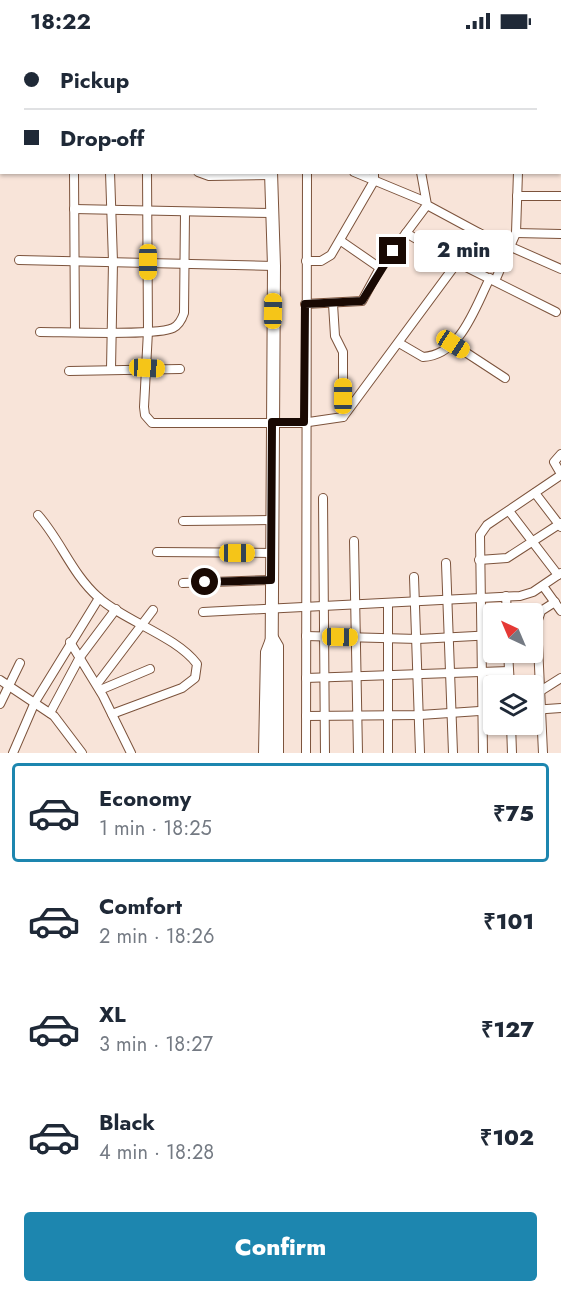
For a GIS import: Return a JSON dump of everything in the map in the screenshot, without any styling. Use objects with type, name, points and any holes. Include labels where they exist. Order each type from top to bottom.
[{"type":"street","points":[[74,174],[75,332]]},
{"type":"street","points":[[110,174],[113,262],[111,369]]},
{"type":"street","points":[[147,174],[148,331],[145,415],[152,423],[303,422],[343,417],[479,232]]},
{"type":"street","points":[[204,174],[209,176],[271,174],[274,266],[271,520],[272,753]]},
{"type":"street","points":[[306,753],[303,422],[307,174]]},
{"type":"street","points":[[305,304],[362,301],[380,268],[426,203],[421,174]]},
{"type":"street","points":[[399,343],[423,357],[442,352],[461,335],[511,247],[516,233],[518,174]]},
{"type":"street","points":[[306,261],[327,258],[340,241],[374,177],[479,232],[561,269]]},
{"type":"street","points":[[517,196],[561,196]]},
{"type":"street","points":[[74,209],[271,213]]},
{"type":"street","points":[[40,332],[148,331],[171,329],[181,321],[184,313],[185,213]]},
{"type":"street","points":[[406,233],[458,263],[556,312]]},
{"type":"street","points":[[516,233],[561,234]]},
{"type":"street","points":[[340,241],[380,268]]},
{"type":"street","points":[[19,260],[183,262],[274,266]]},
{"type":"street","points":[[333,304],[335,336],[343,352],[343,417]]},
{"type":"street","points":[[453,344],[506,378]]},
{"type":"street","points":[[69,371],[180,369]]},
{"type":"street","points":[[483,753],[479,598],[481,530],[561,474],[554,462],[561,454]]},
{"type":"street","points":[[479,560],[507,558],[560,525],[535,493]]},
{"type":"street","points":[[323,498],[326,605],[325,753]]},
{"type":"street","points":[[203,612],[527,595],[559,574],[509,511]]},
{"type":"street","points":[[38,515],[58,540],[71,566],[99,598],[194,660],[198,670],[195,678],[183,688],[112,714]]},
{"type":"street","points":[[183,521],[271,520]]},
{"type":"street","points":[[354,542],[358,753]]},
{"type":"street","points":[[157,552],[271,553]]},
{"type":"street","points":[[446,563],[453,753]]},
{"type":"street","points":[[414,577],[418,639],[420,753]]},
{"type":"street","points":[[183,583],[271,580]]},
{"type":"street","points":[[543,586],[561,611]]},
{"type":"street","points":[[506,596],[506,603]]},
{"type":"street","points":[[13,753],[35,702],[99,598]]},
{"type":"street","points":[[541,675],[538,616],[555,602]]},
{"type":"street","points":[[388,603],[388,753]]},
{"type":"street","points":[[50,713],[80,657],[116,609]]},
{"type":"street","points":[[99,687],[153,610]]},
{"type":"street","points":[[263,753],[265,652],[272,634]]},
{"type":"street","points":[[272,634],[279,646],[279,753]]},
{"type":"street","points":[[306,636],[418,639],[483,636]]},
{"type":"street","points":[[70,642],[99,687],[131,753]]},
{"type":"street","points":[[0,704],[4,682],[20,663]]},
{"type":"street","points":[[509,663],[509,675]]},
{"type":"street","points":[[99,687],[150,669]]},
{"type":"street","points":[[306,678],[509,671]]},
{"type":"street","points":[[543,689],[561,678]]},
{"type":"street","points":[[4,682],[50,713],[82,753]]},
{"type":"street","points":[[543,710],[561,708]]},
{"type":"street","points":[[306,716],[420,715],[482,710]]},
{"type":"street","points":[[511,735],[512,753]]},
{"type":"street","points":[[540,735],[543,753]]},
{"type":"route","points":[[205,582],[271,580],[272,422],[304,422],[305,304],[343,304],[362,301],[369,292],[371,283],[380,268],[393,251]]}]
